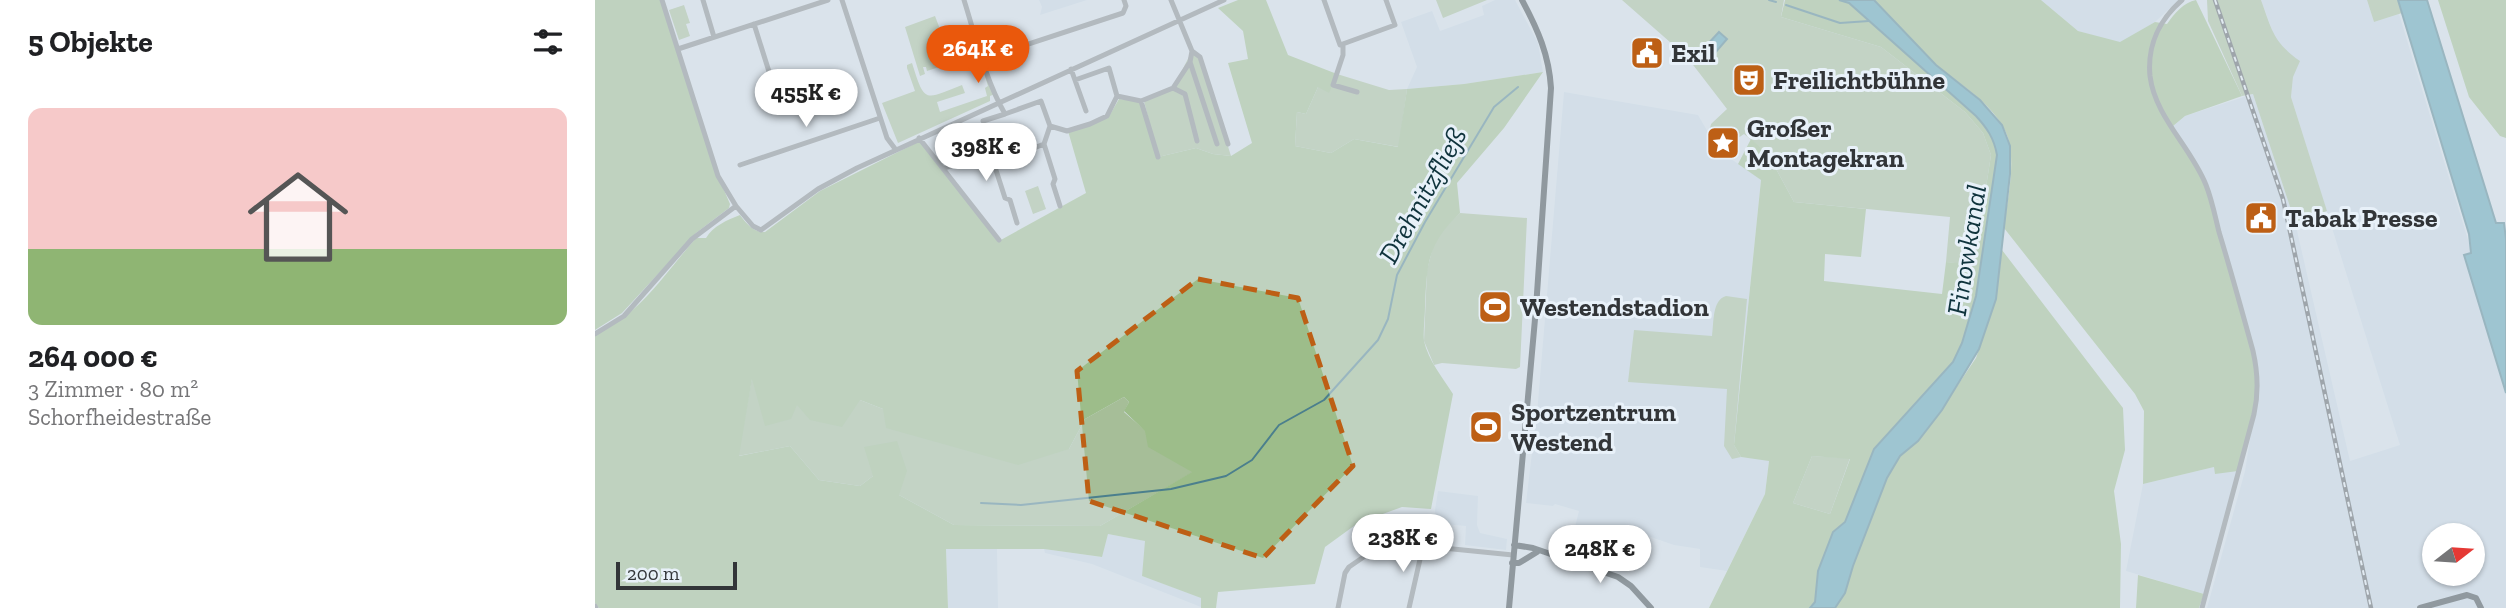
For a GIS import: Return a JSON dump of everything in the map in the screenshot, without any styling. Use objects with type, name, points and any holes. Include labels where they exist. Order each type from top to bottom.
[{"type":"main road","points":[[1509,608],[1550,124],[1550,71],[1542,40],[1522,0]]},
{"type":"main road","points":[[1514,545],[1533,548],[1623,579],[1651,608]]},
{"type":"main road","points":[[1513,559],[1519,563],[1537,551]]},
{"type":"main road","points":[[2420,608],[2467,595],[2476,598],[2481,608]]},
{"type":"street","points":[[662,0],[718,176],[736,206],[758,229],[765,228],[826,184],[919,138],[1224,0]]},
{"type":"street","points":[[703,0],[715,37]]},
{"type":"street","points":[[678,49],[828,0]]},
{"type":"street","points":[[842,0],[887,138],[896,150]]},
{"type":"street","points":[[964,0],[1005,114]]},
{"type":"street","points":[[983,59],[1123,13],[1126,6],[1123,0]]},
{"type":"street","points":[[1171,0],[1192,51],[1200,57],[1228,144]]},
{"type":"street","points":[[1324,0],[1342,44],[1343,55],[1333,85],[1357,92]]},
{"type":"street","points":[[1342,44],[1395,25],[1386,0]]},
{"type":"street","points":[[2182,0],[2166,15],[2153,41],[2150,53],[2151,85],[2160,108],[2190,152],[2206,186],[2258,375],[2254,414],[2202,608]]},
{"type":"street","points":[[754,24],[777,97],[785,106]]},
{"type":"street","points":[[1117,96],[1141,101],[1173,88],[1190,62],[1192,51]]},
{"type":"street","points":[[1190,62],[1217,144]]},
{"type":"street","points":[[1050,126],[1067,131],[1107,116],[1117,96],[1109,68],[1075,80]]},
{"type":"street","points":[[1070,69],[1086,111]]},
{"type":"street","points":[[1173,88],[1185,94],[1197,141]]},
{"type":"street","points":[[983,121],[1041,101],[1050,126],[1044,144],[1060,206]]},
{"type":"street","points":[[1141,101],[1158,158]]},
{"type":"street","points":[[740,165],[880,118]]},
{"type":"street","points":[[1213,134],[1224,131]]},
{"type":"street","points":[[919,138],[999,240]]},
{"type":"street","points":[[994,164],[1044,144]]},
{"type":"street","points":[[945,168],[978,156],[994,164],[1005,198],[1010,200],[1017,223]]},
{"type":"street","points":[[595,334],[624,316],[692,239],[736,206]]},
{"type":"street","points":[[1338,608],[1345,573],[1355,561],[1381,545],[1423,545],[1513,559]]},
{"type":"street","points":[[1409,608],[1423,545]]},
{"type":"highlighted area","points":[[1198,279],[1298,298],[1353,466],[1263,558],[1089,501],[1077,371]]},
{"type":"shaded area","points":[[1039,0],[1087,0],[1040,15],[1042,7]]},
{"type":"shaded area","points":[[1495,0],[1515,0],[1538,43],[1543,72],[1464,84],[1407,89],[1417,67],[1401,22],[1432,11],[1440,31],[1484,15],[1482,6]]},
{"type":"shaded area","points":[[2041,0],[2179,0],[2155,22],[2120,43],[2078,31]]},
{"type":"shaded area","points":[[2261,0],[2367,0],[2374,22],[2399,14],[2472,253],[2465,256],[2506,393],[2506,608],[2207,608],[2245,471],[2254,414],[2173,126],[2185,116],[2253,94],[2295,222],[2350,461],[2400,445],[2291,97],[2293,77],[2287,52],[2275,38]]},
{"type":"shaded area","points":[[1564,92],[1698,115],[1719,151],[1761,179],[1734,445],[1741,457],[1769,460],[1765,494],[1727,571],[1700,567],[1700,549],[1674,545],[1645,535],[1637,555],[1597,541],[1596,544],[1588,542],[1574,531],[1579,511],[1555,504],[1526,503],[1538,402]]},
{"type":"shaded area","points":[[2214,467],[2238,471],[2204,594],[2126,571],[2143,484]]},
{"type":"shaded area","points":[[1438,491],[1478,496],[1477,525],[1480,533],[1507,539],[1506,550],[1465,545],[1466,526],[1433,523]]},
{"type":"shaded area","points":[[1108,534],[1146,541],[1142,576],[1202,598],[1201,607],[1092,564],[1045,553],[1044,549],[1101,557]]},
{"type":"shaded area","points":[[946,549],[997,549],[998,608],[948,608]]},
{"type":"green space","points":[[595,0],[662,0],[718,176],[730,204],[729,208],[696,233],[622,313],[595,330]]},
{"type":"green space","points":[[1238,0],[1266,0],[1288,55],[1337,74],[1329,93],[1318,87],[1306,114],[1297,112],[1295,146],[1331,153],[1354,139],[1398,147],[1407,89],[1464,84],[1543,72],[1504,128],[1457,183],[1460,213],[1441,235],[1431,255],[1424,341],[1432,362],[1453,394],[1431,509],[1402,507],[1358,523],[1325,547],[1315,584],[1218,592],[1216,608],[1201,608],[1201,598],[1142,576],[1145,541],[1108,534],[1102,557],[1044,549],[946,549],[948,608],[599,608],[595,603],[595,334],[610,327],[638,305],[696,238],[706,238],[716,227],[740,215],[754,229],[765,232],[820,191],[920,141],[999,241],[1086,193],[1068,131],[1108,118],[1119,99],[1141,101],[1158,157],[1196,148],[1231,156],[1252,143],[1228,63],[1248,59],[1243,31],[1218,8]],"holes":[[[752,379],[765,426],[791,419],[797,405],[810,420],[842,427],[860,400],[883,409],[886,428],[1018,465],[1069,449],[1085,419],[1124,397],[1129,402],[1124,411],[1145,431],[1148,447],[1192,472],[1100,526],[954,525],[899,495],[907,471],[897,441],[864,447],[873,476],[860,486],[819,480],[790,446],[739,456]]]},
{"type":"green space","points":[[1436,0],[1487,0],[1443,18]]},
{"type":"green space","points":[[1622,0],[1784,0],[1781,17],[1881,47],[1965,112],[1983,133],[1991,155],[1974,265],[1946,262],[1950,217],[1794,202],[1768,154],[1744,134],[1719,151],[1709,133],[1711,124],[1727,109],[1687,57]]},
{"type":"green space","points":[[1785,0],[1841,0],[1849,3],[1976,116],[1995,142],[1997,155],[1976,296],[1962,343],[1953,362],[1874,449],[1845,522],[1833,532],[1818,571],[1815,602],[1810,608],[1709,608],[1765,494],[1769,461],[1741,457],[1734,445],[1761,180],[1738,164],[1751,139],[1768,154],[1794,202],[1866,209],[1861,257],[1825,254],[1824,281],[1942,294],[1946,262],[1974,264],[1991,155],[1983,133],[1965,112],[1881,47],[1781,17]],"holes":[[[1812,456],[1850,459],[1830,514],[1793,503]]]},
{"type":"green space","points":[[1874,0],[2041,0],[2078,31],[2120,42],[2155,22],[2167,24],[2183,6],[2196,0],[2242,96],[2185,116],[2173,126],[2206,186],[2253,351],[2258,389],[2238,471],[2215,474],[2214,467],[2143,484],[2144,411],[2135,394],[2004,228],[2011,160],[2008,138],[2003,127],[1988,107],[1937,66]]},
{"type":"green space","points":[[2207,0],[2261,0],[2279,41],[2300,61],[2293,77],[2291,97],[2327,211],[2295,222],[2253,94],[2242,96],[2208,21]]},
{"type":"green space","points":[[2367,0],[2398,0],[2402,13],[2374,22]]},
{"type":"green space","points":[[2438,0],[2506,0],[2506,138],[2500,136],[2469,97]]},
{"type":"green space","points":[[684,5],[690,23],[686,24],[690,36],[679,40],[669,10]]},
{"type":"green space","points":[[935,16],[943,37],[969,37],[971,46],[950,53],[951,66],[946,68],[943,61],[938,62],[939,67],[927,71],[926,67],[923,67],[925,74],[920,76],[905,27]]},
{"type":"green space","points":[[1192,51],[1200,57],[1231,156],[1196,148],[1158,157],[1144,101],[1173,88]]},
{"type":"green space","points":[[912,63],[920,86],[928,95],[940,94],[962,85],[965,93],[937,102],[940,112],[987,96],[985,88],[988,86],[983,70],[995,94],[990,96],[990,101],[898,143],[882,103],[915,91],[907,68],[907,65]]},
{"type":"green space","points":[[1337,74],[1389,90],[1407,89],[1399,147],[1354,139],[1331,153],[1295,146],[1297,112],[1306,114],[1318,87]]},
{"type":"green space","points":[[1038,186],[1046,209],[1033,214],[1025,191]]},
{"type":"green space","points":[[1460,213],[1527,218],[1520,367],[1516,369],[1442,363],[1434,365],[1424,341],[1427,270],[1433,247],[1443,228]]},
{"type":"green space","points":[[2002,250],[2123,408],[2125,450],[2114,491],[2121,544],[2120,608],[1835,608],[1845,593],[1887,478],[1900,456],[1918,441],[1941,410],[1976,358],[1996,299]]},
{"type":"green space","points":[[1726,296],[1747,299],[1734,445],[1741,457],[1732,459],[1724,446],[1727,389],[1628,382],[1634,330],[1712,336],[1716,307],[1721,298]]},
{"type":"green space","points":[[752,377],[797,404],[860,400],[883,409],[1069,449],[1085,419],[1124,397],[1129,402],[1124,412],[1193,472],[1100,526],[954,525],[899,495],[873,476],[860,486],[819,480],[790,446],[738,456]]},
{"type":"green space","points":[[1812,456],[1850,458],[1830,514],[1793,503]]},
{"type":"green space","points":[[2138,575],[2204,594],[2199,608],[2136,608]]},
{"type":"water","points":[[1839,0],[1874,0],[1936,65],[1980,100],[2002,125],[2010,146],[2010,174],[1996,299],[1979,349],[1942,410],[1918,441],[1900,456],[1887,478],[1845,593],[1835,608],[1810,608],[1815,602],[1818,571],[1833,532],[1845,522],[1874,449],[1953,362],[1962,343],[1976,296],[1997,155],[1994,143],[1976,116],[1849,3]]},
{"type":"water","points":[[2398,0],[2427,0],[2496,223],[2504,223],[2506,393],[2464,255],[2471,253],[2469,234]]},
{"type":"water","points":[[1719,32],[1727,39],[1715,53],[1706,46]]},
{"type":"waterway","name":"Drehnitzfließ","points":[[1769,0],[1776,2]]},
{"type":"waterway","points":[[1786,5],[1840,23],[1869,21]]},
{"type":"waterway","name":"Drehnitzfließ","points":[[981,503],[1021,505],[1171,489],[1226,476],[1252,460],[1279,425],[1324,400],[1378,340],[1388,319],[1397,275],[1425,222],[1494,107],[1518,87]]},
{"type":"railway","points":[[2215,0],[2283,199],[2371,608]]},
{"type":"place","name":"Exil","points":[[1647,53]]},
{"type":"place","name":"Freilichtbühne","points":[[1749,80]]},
{"type":"place","name":"Großer Montagekran","points":[[1723,143]]},
{"type":"place","name":"Tabak Presse","points":[[2261,218]]},
{"type":"place","name":"Westendstadion","points":[[1495,307]]},
{"type":"place","name":"Sportzentrum Westend","points":[[1486,427]]},
{"type":"water label","name":"Finowkanal","points":[[1966,250]]}]
